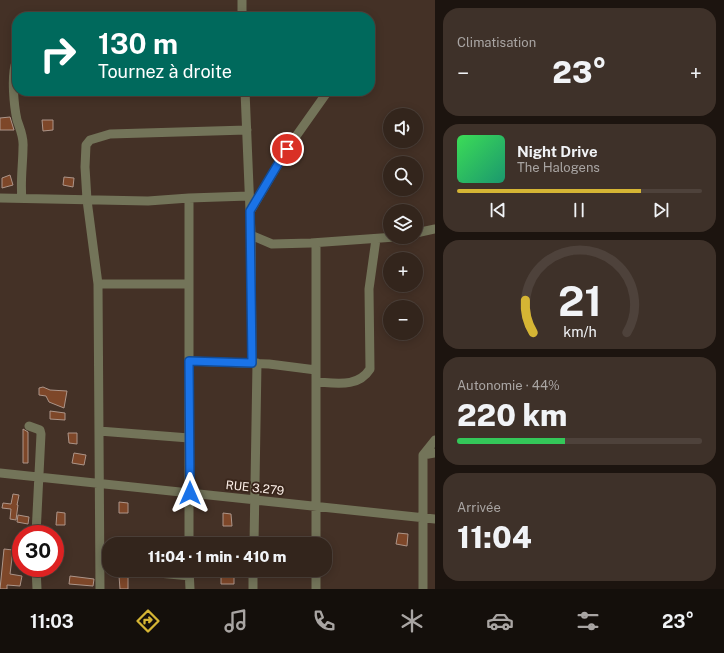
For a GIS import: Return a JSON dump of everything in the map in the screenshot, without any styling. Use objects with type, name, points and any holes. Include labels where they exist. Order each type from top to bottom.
[{"type":"street","points":[[242,0],[242,12]]},
{"type":"street","points":[[14,96],[17,119],[22,134],[23,147],[24,166],[20,185],[22,198]]},
{"type":"street","points":[[245,96],[250,196],[254,363],[254,537]]},
{"type":"street","points":[[250,211],[287,149],[324,96]]},
{"type":"street","points":[[100,589],[98,284],[87,200],[86,145],[90,140],[110,134],[247,130]]},
{"type":"street","points":[[0,198],[148,201],[250,196]]},
{"type":"street","points":[[189,198],[189,537]]},
{"type":"street","points":[[423,232],[435,229]]},
{"type":"street","points":[[251,235],[272,244],[316,243],[383,238]]},
{"type":"street","points":[[316,382],[353,382],[365,377],[370,370],[369,289],[376,239]]},
{"type":"street","points":[[316,243],[316,537]]},
{"type":"street","points":[[98,284],[189,284]]},
{"type":"street","points":[[189,361],[254,363],[316,370]]},
{"type":"street","points":[[30,426],[36,427],[40,430],[41,434],[36,525]]},
{"type":"street","points":[[99,432],[189,438]]},
{"type":"street","points":[[423,589],[422,455],[435,440]]},
{"type":"street","points":[[422,455],[435,453]]},
{"type":"street","name":"RUE 3.279","points":[[0,473],[435,519]]},
{"type":"street","points":[[36,577],[37,589]]},
{"type":"street","points":[[190,577],[190,589]]},
{"type":"street","points":[[253,577],[253,589]]},
{"type":"street","points":[[316,577],[316,589]]},
{"type":"building","points":[[10,117],[14,130],[0,130],[0,118]]},
{"type":"building","points":[[42,120],[53,120],[53,130],[43,131]]},
{"type":"building","points":[[10,175],[13,185],[2,188],[2,178]]},
{"type":"building","points":[[64,177],[74,178],[73,187],[63,185]]},
{"type":"building","points":[[43,387],[50,390],[67,391],[64,408],[49,402],[46,396],[39,395],[39,388]]},
{"type":"building","points":[[50,411],[65,413],[65,420],[50,419]]},
{"type":"building","points":[[23,429],[28,432],[28,463],[23,463]]},
{"type":"building","points":[[68,433],[77,433],[77,444],[69,443]]},
{"type":"building","points":[[74,453],[86,455],[84,465],[72,463]]},
{"type":"building","points":[[13,494],[19,495],[16,520],[10,519],[11,509],[2,508],[3,503],[11,504]]},
{"type":"building","points":[[119,502],[128,503],[128,513],[119,513]]},
{"type":"building","points":[[57,512],[65,513],[65,525],[56,525]]},
{"type":"building","points":[[223,513],[231,514],[232,526],[223,526]]},
{"type":"building","points":[[18,515],[29,517],[28,524],[17,522]]},
{"type":"building","points":[[398,533],[408,534],[407,546],[396,544]]},
{"type":"building","points":[[4,549],[12,550],[10,574],[12,574],[12,577],[22,577],[20,586],[7,585],[7,589],[0,589]]},
{"type":"building","points":[[70,576],[94,579],[93,586],[69,584]]},
{"type":"building","points":[[119,577],[128,577],[128,589],[120,589]]},
{"type":"building","points":[[221,577],[234,577],[234,584],[221,584]]},
{"type":"route","points":[[190,493],[189,361],[252,363],[250,211],[272,171],[287,149]]}]
